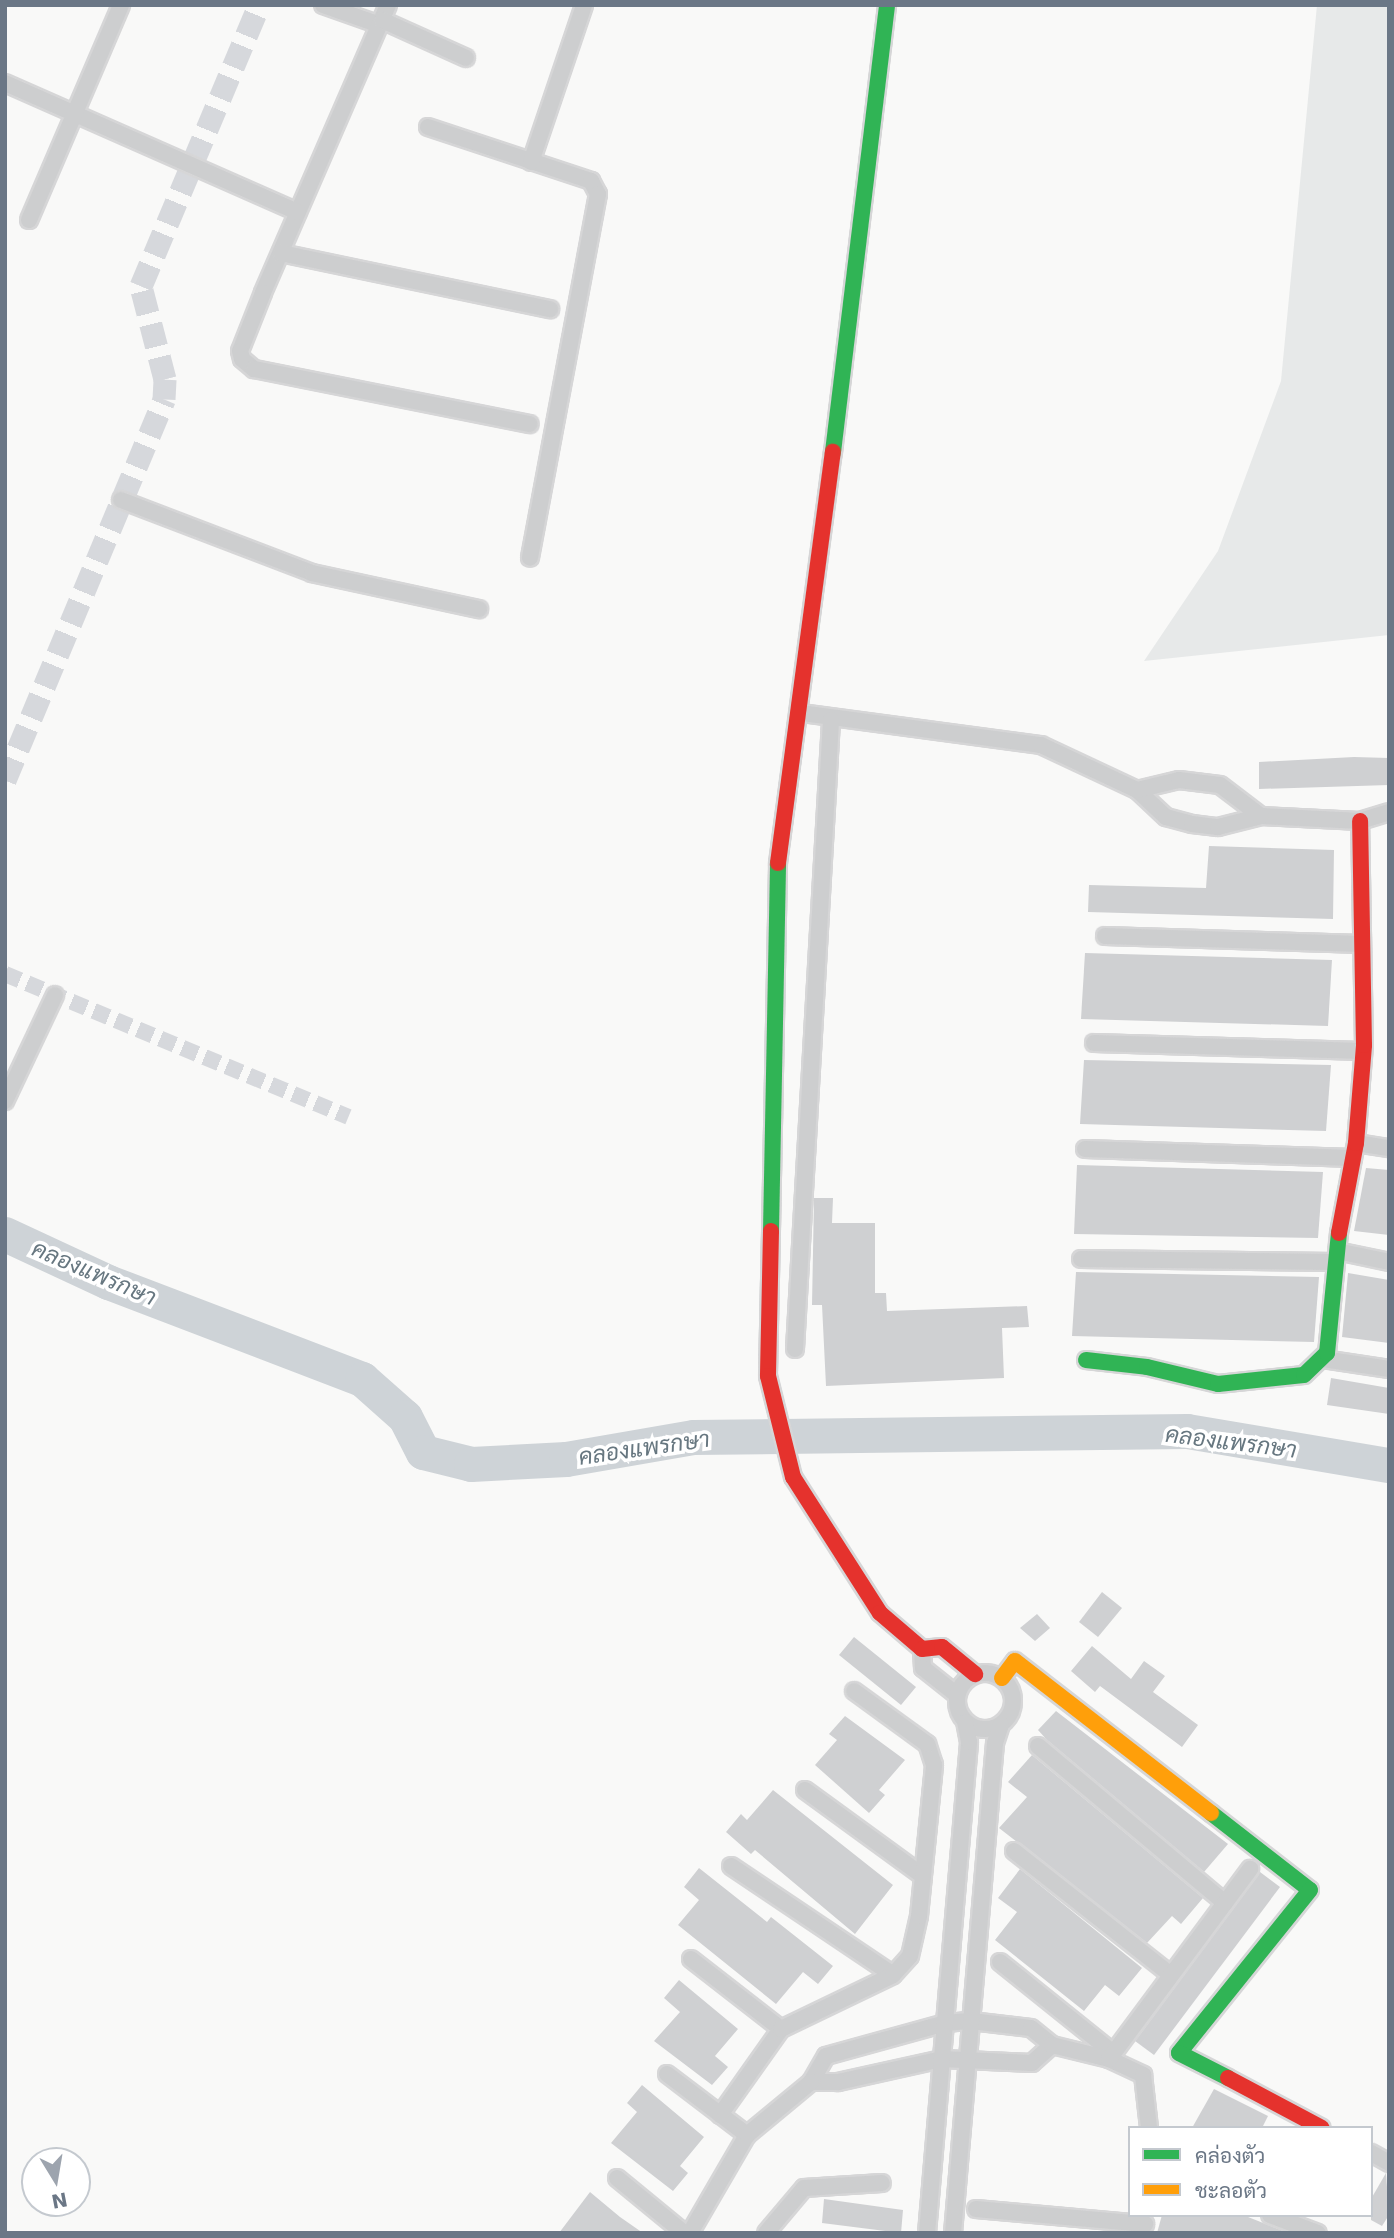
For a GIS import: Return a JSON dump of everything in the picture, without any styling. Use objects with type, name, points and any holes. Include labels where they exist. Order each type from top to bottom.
[{"type":"street","points":[[29,219],[121,5]]},
{"type":"street","points":[[323,5],[383,17],[466,58]]},
{"type":"street","points":[[531,162],[584,5]]},
{"type":"street","points":[[887,5],[802,713],[787,772],[778,851],[768,1376],[793,1477],[880,1613],[922,1649],[942,1647],[975,1674],[1002,1678]]},
{"type":"street","points":[[383,17],[240,351],[246,364],[530,424]]},
{"type":"street","points":[[5,83],[298,212]]},
{"type":"street","points":[[428,127],[591,181],[598,200],[530,558]]},
{"type":"street","points":[[281,253],[550,309]]},
{"type":"street","points":[[121,500],[312,573],[479,608]]},
{"type":"street","points":[[802,713],[831,720],[1041,745],[1137,790],[1151,807],[1192,824],[1218,827],[1261,816],[1360,821],[1389,812]]},
{"type":"street","points":[[795,1349],[831,720]]},
{"type":"street","points":[[1137,790],[1179,779],[1220,785],[1261,816]]},
{"type":"street","points":[[1086,1360],[1147,1367],[1218,1384],[1304,1375],[1323,1359],[1336,1257],[1354,1150],[1363,1051],[1360,821]]},
{"type":"street","points":[[1105,936],[1362,944]]},
{"type":"street","points":[[5,1101],[55,995]]},
{"type":"street","points":[[1094,1043],[1363,1051]]},
{"type":"street","points":[[1085,1149],[1389,1148]]},
{"type":"street","points":[[1082,1259],[1336,1257],[1389,1262]]},
{"type":"street","points":[[1323,1359],[1389,1369]]},
{"type":"street","points":[[922,1649],[923,1668],[957,1695],[970,1742],[927,2233]]},
{"type":"street","points":[[1002,1678],[1015,1661],[1310,1890],[1179,2053],[1318,2126]]},
{"type":"street","points":[[957,1695],[975,1674]]},
{"type":"street","points":[[953,2233],[995,1743],[1001,1725],[1014,1702],[1002,1678]]},
{"type":"street","points":[[720,2115],[781,2029],[893,1976],[910,1956],[923,1876],[934,1765],[927,1744],[855,1691]]},
{"type":"street","points":[[965,1722],[982,1730],[1001,1725]]},
{"type":"street","points":[[1038,1746],[1225,1903]]},
{"type":"street","points":[[806,1790],[923,1876]]},
{"type":"street","points":[[1014,1851],[1171,1975]]},
{"type":"street","points":[[731,1866],[893,1976]]},
{"type":"street","points":[[1111,2056],[1250,1868]]},
{"type":"street","points":[[691,1959],[781,2029]]},
{"type":"street","points":[[1000,1962],[1111,2056],[1143,2075],[1149,2126]]},
{"type":"street","points":[[690,2233],[747,2136],[811,2082],[826,2056],[946,2023],[971,2021],[1031,2028],[1052,2045],[1111,2056]]},
{"type":"street","points":[[811,2082],[838,2082],[942,2059],[1032,2063],[1052,2045]]},
{"type":"street","points":[[667,2074],[747,2136]]},
{"type":"street","points":[[1373,2155],[1389,2163]]},
{"type":"street","points":[[617,2178],[684,2233]]},
{"type":"street","points":[[766,2233],[804,2188],[882,2183]]},
{"type":"street","points":[[976,2209],[1145,2224]]},
{"type":"street","points":[[1275,2217],[1318,2233]]},
{"type":"shaded area","points":[[1317,5],[1389,5],[1389,635],[1144,661],[1218,551],[1281,381]]},
{"type":"building","points":[[1389,758],[1389,785],[1259,789],[1259,762]]},
{"type":"building","points":[[1209,846],[1334,850],[1333,919],[1088,912],[1089,885],[1206,888]]},
{"type":"building","points":[[1085,953],[1332,960],[1328,1026],[1081,1019]]},
{"type":"building","points":[[1084,1060],[1331,1065],[1326,1131],[1080,1124]]},
{"type":"building","points":[[1077,1165],[1323,1172],[1318,1238],[1074,1234]]},
{"type":"building","points":[[1366,1168],[1389,1170],[1389,1235],[1354,1231]]},
{"type":"building","points":[[814,1198],[833,1198],[832,1223],[875,1223],[875,1293],[886,1293],[887,1311],[1027,1306],[1029,1327],[1002,1328],[1004,1378],[826,1386],[822,1305],[812,1305]]},
{"type":"building","points":[[1076,1272],[1319,1277],[1314,1342],[1072,1336]]},
{"type":"building","points":[[1348,1273],[1389,1280],[1389,1343],[1342,1337]]},
{"type":"building","points":[[1331,1378],[1389,1388],[1389,1414],[1327,1405]]},
{"type":"building","points":[[1102,1592],[1122,1608],[1098,1637],[1079,1622]]},
{"type":"building","points":[[1037,1614],[1050,1628],[1035,1641],[1020,1628]]},
{"type":"building","points":[[854,1637],[916,1687],[901,1705],[839,1655]]},
{"type":"building","points":[[1092,1646],[1131,1679],[1144,1661],[1165,1676],[1153,1692],[1198,1725],[1182,1747],[1100,1686],[1095,1692],[1071,1671]]},
{"type":"building","points":[[1056,1711],[1228,1844],[1204,1872],[1047,1740],[1038,1730]]},
{"type":"building","points":[[845,1716],[905,1760],[879,1790],[885,1795],[869,1813],[815,1765],[837,1740],[829,1734]]},
{"type":"building","points":[[1032,1755],[1203,1898],[1181,1924],[1172,1916],[1147,1943],[999,1828],[1027,1797],[1008,1782]]},
{"type":"building","points":[[773,1790],[893,1885],[855,1934],[755,1850],[751,1854],[726,1832],[741,1814],[747,1820]]},
{"type":"building","points":[[699,1868],[767,1922],[771,1917],[833,1966],[818,1984],[803,1972],[776,2004],[678,1925],[699,1900],[684,1887]]},
{"type":"building","points":[[1020,1869],[1142,1968],[1119,1996],[1105,1985],[1084,2011],[995,1940],[1017,1912],[998,1898]]},
{"type":"building","points":[[1260,1872],[1280,1887],[1154,2055],[1135,2041]]},
{"type":"building","points":[[679,1980],[738,2029],[715,2056],[728,2067],[712,2085],[654,2041],[680,2012],[664,1998]]},
{"type":"building","points":[[642,2085],[704,2137],[680,2166],[688,2173],[673,2191],[611,2143],[637,2112],[627,2103]]},
{"type":"building","points":[[1214,2089],[1268,2116],[1263,2126],[1193,2126]]},
{"type":"building","points":[[1386,2173],[1389,2215],[1382,2226],[1371,2220],[1373,2196]]},
{"type":"building","points":[[590,2192],[620,2217],[643,2233],[559,2233]]},
{"type":"building","points":[[824,2199],[903,2210],[901,2233],[822,2223]]},
{"type":"building","points":[[1161,2217],[1248,2217],[1286,2232],[1157,2233]]},
{"type":"waterway","name":"คลองแพรกษา","points":[[5,1234],[108,1282],[362,1379],[405,1417],[423,1452],[471,1464],[566,1459],[693,1437],[1187,1431],[1389,1465]]},
{"type":"tunnel","points":[[5,780],[164,399],[165,379],[141,286],[259,5]]},
{"type":"tunnel","points":[[5,974],[348,1117]]},
{"type":"traffic: fast","points":[[833,452],[887,5]]},
{"type":"traffic: fast","points":[[771,1231],[778,863]]},
{"type":"traffic: fast","points":[[1086,1360],[1147,1367],[1218,1384],[1304,1375],[1327,1353],[1339,1233]]},
{"type":"traffic: fast","points":[[1211,1813],[1310,1890],[1179,2053],[1228,2078]]},
{"type":"traffic: slow","points":[[1002,1678],[1015,1661],[1211,1813]]},
{"type":"traffic: jam","points":[[778,863],[833,452]]},
{"type":"traffic: jam","points":[[1339,1233],[1356,1143],[1364,1045],[1360,821]]},
{"type":"traffic: jam","points":[[771,1231],[768,1376],[793,1477],[880,1613],[922,1649],[942,1647],[975,1674]]},
{"type":"traffic: jam","points":[[1228,2078],[1318,2126]]}]
